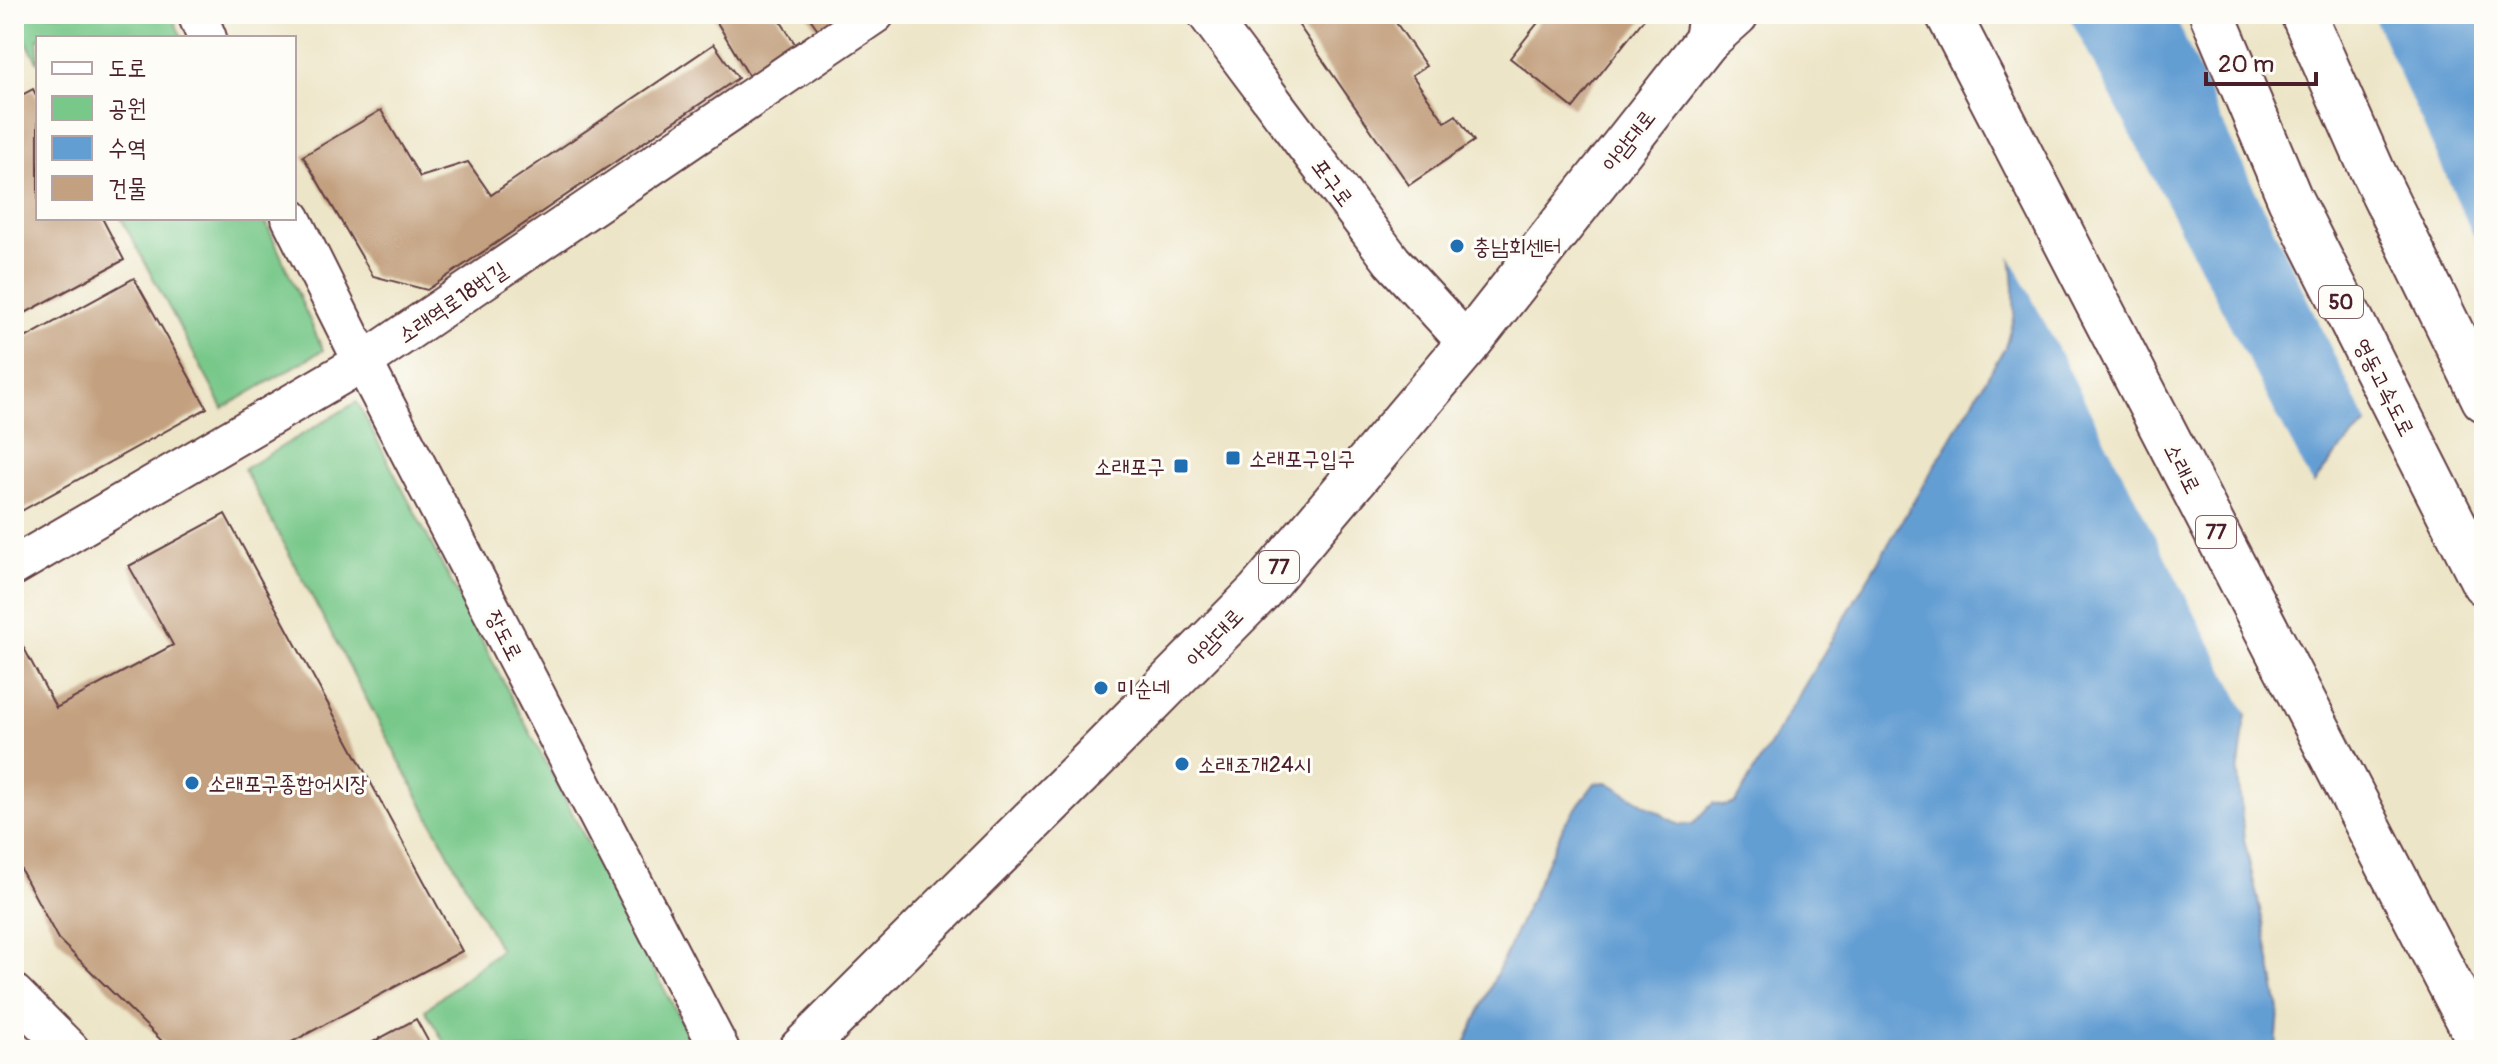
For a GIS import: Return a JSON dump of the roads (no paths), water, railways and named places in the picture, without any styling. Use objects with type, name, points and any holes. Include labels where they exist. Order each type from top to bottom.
[{"type":"main road","name":"소래로","points":[[1948,14],[2484,1050]]},
{"type":"main road","name":"영동고속도로","points":[[2212,14],[2290,199],[2484,583]]},
{"type":"main road","points":[[2303,14],[2372,170],[2484,399]]},
{"type":"main road","name":"아암대로","points":[[801,1050],[1259,592],[1468,344],[1718,23]]},
{"type":"street","points":[[197,14],[206,36]]},
{"type":"street","name":"소래역로18번길","points":[[14,566],[363,362],[875,14]]},
{"type":"street","name":"포구로","points":[[1207,14],[1392,261],[1468,344]]},
{"type":"street","name":"장도로","points":[[292,220],[720,1050]]},
{"type":"street","points":[[14,994],[70,1050]]},
{"type":"water","points":[[1994,14],[2484,14],[2484,310],[2340,450],[2310,488],[2286,542],[2248,699],[2238,774],[2244,839],[2279,1010],[2276,1050],[1462,1050],[1565,823],[1595,783],[1607,782],[1680,825],[1693,824],[1713,803],[1724,806],[1735,803],[2005,347],[2014,315],[2014,287],[1991,28]]},
{"type":"place","name":"충남회센터","points":[[1457,246]]},
{"type":"place","name":"소래포구입구","points":[[1233,458]]},
{"type":"place","name":"소래포구","points":[[1181,466]]},
{"type":"place","name":"미순네","points":[[1101,688]]},
{"type":"place","name":"소래조개24시","points":[[1182,764]]},
{"type":"place","name":"소래포구종합어시장","points":[[192,783]]}]
